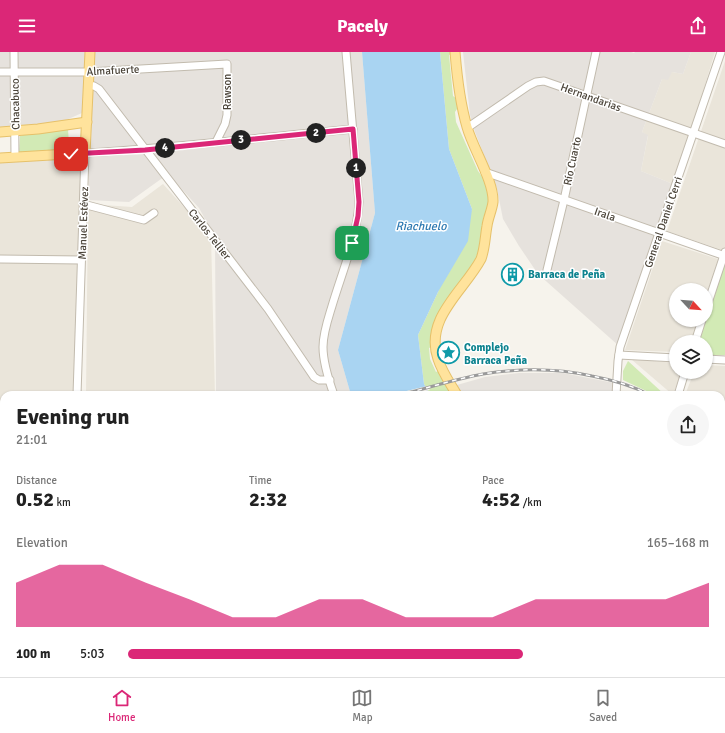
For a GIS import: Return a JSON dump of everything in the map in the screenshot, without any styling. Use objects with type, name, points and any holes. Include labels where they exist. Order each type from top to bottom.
[{"type":"main road","name":"Manuel Estévez","points":[[85,153],[90,52]]},
{"type":"main road","points":[[454,391],[438,360],[434,342],[435,333],[441,316],[480,261],[484,252],[487,222],[493,201],[485,172],[467,128],[462,108],[455,52]]},
{"type":"main road","points":[[0,132],[38,129],[86,122]]},
{"type":"main road","points":[[0,158],[85,153]]},
{"type":"street","name":"Chacabuco","points":[[14,52],[15,157]]},
{"type":"street","points":[[333,391],[323,354],[324,336],[352,243],[359,209],[346,52]]},
{"type":"street","name":"Río Cuarto","points":[[547,270],[564,200],[596,52]]},
{"type":"street","name":"General Daniel Cerri","points":[[616,391],[619,355],[622,342],[721,52]]},
{"type":"street","name":"Almafuerte","points":[[0,72],[89,72],[227,64]]},
{"type":"street","name":"Rawson","points":[[216,142],[225,124],[227,115],[227,64]]},
{"type":"street","name":"Hernandarias","points":[[467,128],[528,86],[539,81],[550,82],[725,144]]},
{"type":"street","name":"Carlos Tellier","points":[[89,85],[100,89],[145,150],[268,309],[314,377],[319,380],[330,380]]},
{"type":"street","points":[[85,153],[145,150],[353,129]]},
{"type":"street","name":"Manuel Estévez","points":[[77,391],[85,153]]},
{"type":"street","name":"Irala","points":[[485,172],[659,234],[725,254]]},
{"type":"street","points":[[83,204],[144,220],[154,213]]},
{"type":"street","points":[[713,289],[725,254]]},
{"type":"street","points":[[0,259],[81,260]]},
{"type":"street","points":[[619,355],[669,358]]},
{"type":"street","points":[[713,359],[725,360]]},
{"type":"street","points":[[679,391],[684,379]]},
{"type":"shaded area","points":[[0,52],[362,52],[375,213],[338,350],[350,391],[216,391],[215,237],[199,208],[168,174],[129,202],[88,200],[91,109],[66,120],[21,127],[0,128]]},
{"type":"shaded area","points":[[463,52],[691,52],[683,74],[672,72],[668,80],[662,79],[642,132],[648,135],[641,171],[673,184],[619,346],[538,274],[503,219],[497,189],[470,115]]},
{"type":"shaded area","points":[[691,52],[715,52],[673,184],[641,171],[648,136],[642,132],[662,79],[672,72],[683,74]]},
{"type":"shaded area","points":[[725,61],[725,251],[667,231]]},
{"type":"shaded area","points":[[81,159],[74,391],[0,391],[0,162]]},
{"type":"shaded area","points":[[163,184],[211,237],[215,391],[86,391],[88,204],[132,207]]},
{"type":"shaded area","points":[[662,241],[718,259],[710,283],[669,283],[669,327],[696,327],[693,335],[669,335],[669,352],[625,350]]},
{"type":"shaded area","points":[[631,359],[669,362],[669,379],[679,379],[674,391],[668,391]]},
{"type":"shaded area","points":[[713,365],[725,366],[725,391],[687,391],[691,379],[713,379]]},
{"type":"shaded area","points":[[519,373],[563,373],[614,383],[613,391],[460,391],[457,385],[485,377]]},
{"type":"green space","points":[[440,52],[451,52],[452,54],[449,55],[453,96],[457,99],[459,106],[455,112],[456,122],[478,171],[486,182],[490,194],[487,216],[484,216],[480,250],[475,262],[446,301],[432,347],[429,348],[430,359],[436,372],[438,371],[450,391],[428,391],[424,384],[418,335],[438,292],[472,209],[449,149]]},
{"type":"green space","points":[[68,129],[69,144],[65,151],[19,152],[20,136]]},
{"type":"green space","points":[[725,263],[725,355],[713,355],[713,335],[701,335],[704,327],[713,327],[713,298]]},
{"type":"green space","points":[[628,361],[661,391],[646,391],[623,380],[623,371]]},
{"type":"water","name":"Riachuelo","points":[[362,52],[440,52],[449,149],[472,209],[468,241],[438,292],[418,335],[424,384],[428,391],[350,391],[338,350],[375,213]]},
{"type":"pier","points":[[427,386],[430,390],[426,391],[406,391]]},
{"type":"railway","points":[[415,391],[483,374],[524,370],[551,370],[578,373],[615,381],[643,391]]},
{"type":"place","name":"Barraca de Peña","points":[[513,274]]},
{"type":"place","name":"Complejo Barraca Peña","points":[[448,353]]},
{"type":"route","points":[[71,154],[145,150],[353,129],[359,209],[352,243]]}]
